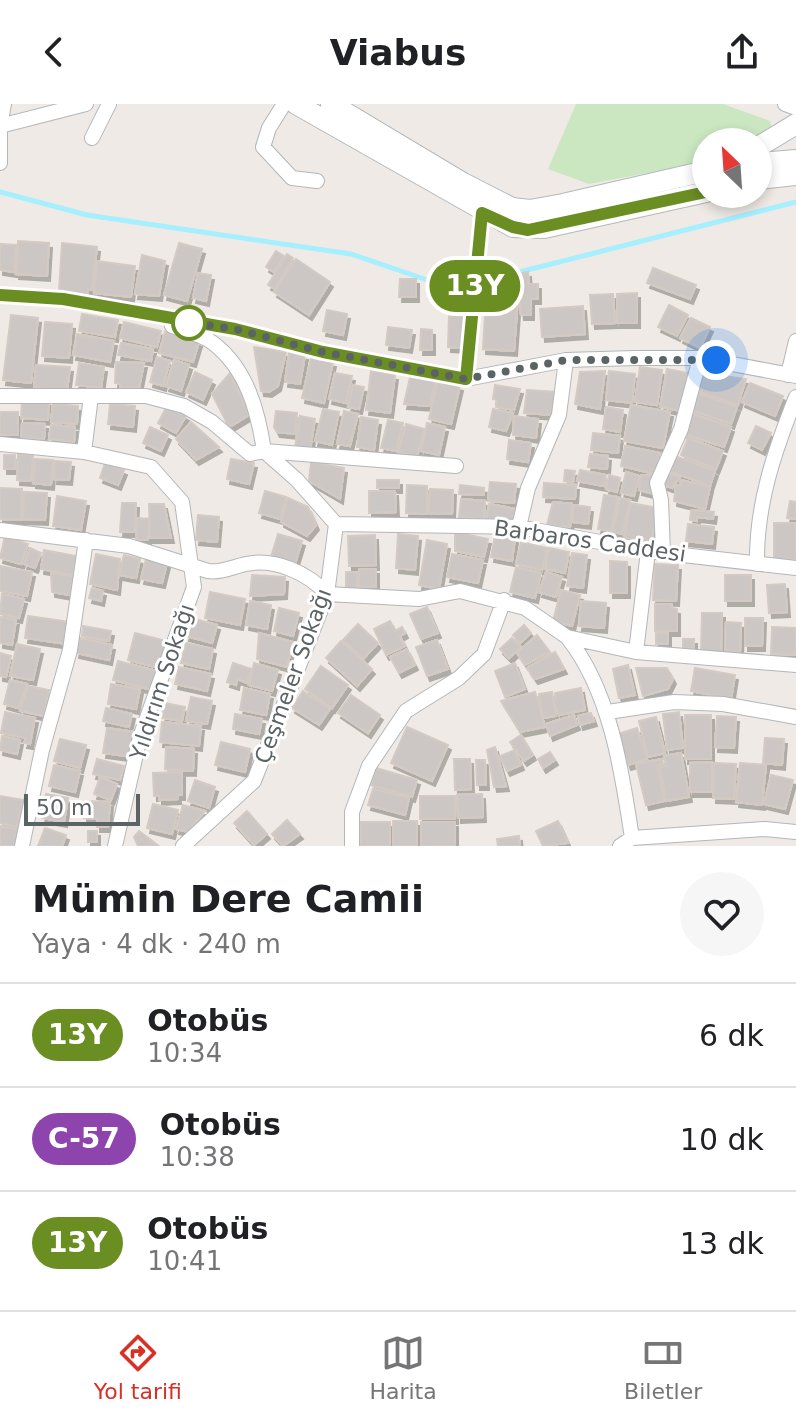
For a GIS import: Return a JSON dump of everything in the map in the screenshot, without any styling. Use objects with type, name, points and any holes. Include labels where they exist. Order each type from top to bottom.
[{"type":"main road","points":[[296,104],[486,205]]},
{"type":"main road","points":[[331,104],[486,205],[513,227],[528,230],[692,180]]},
{"type":"main road","points":[[772,139],[796,124]]},
{"type":"main road","points":[[772,162],[796,160]]},
{"type":"main road","points":[[772,178],[796,175]]},
{"type":"street","points":[[0,162],[0,127],[4,104]]},
{"type":"street","points":[[0,127],[86,104]]},
{"type":"street","points":[[92,138],[109,104]]},
{"type":"street","points":[[284,104],[269,128],[263,147],[292,178],[317,181]]},
{"type":"street","points":[[785,104],[796,108]]},
{"type":"street","points":[[466,379],[486,205]]},
{"type":"street","points":[[0,295],[63,299],[149,317],[235,329],[323,352],[466,379],[566,360],[700,358],[792,375],[796,341]]},
{"type":"street","points":[[149,317],[212,342],[241,374],[259,416],[264,451],[297,480],[336,524]]},
{"type":"street","points":[[636,652],[655,552],[661,500],[657,483],[681,429],[700,358]]},
{"type":"street","points":[[519,527],[528,488],[559,415],[566,360]]},
{"type":"street","points":[[0,396],[146,396],[184,406],[212,422],[250,454],[264,451],[456,466]]},
{"type":"street","points":[[84,452],[91,396]]},
{"type":"street","points":[[757,564],[756,523],[775,449],[796,397]]},
{"type":"street","name":"Yıldırım Sokağı","points":[[0,444],[84,452],[151,467],[182,502],[194,587],[140,737],[115,846]]},
{"type":"street","name":"Barbaros Caddesi","points":[[336,524],[519,527],[655,552],[796,568]]},
{"type":"street","name":"Çeşmeler Sokağı","points":[[183,846],[254,781],[327,594],[336,524]]},
{"type":"street","points":[[0,530],[129,546],[217,572],[250,563],[281,567],[311,576],[327,594],[419,599],[460,591],[504,600],[525,608],[567,637],[592,673],[608,712],[626,842],[765,829],[796,832]]},
{"type":"street","points":[[22,846],[42,750],[70,650],[86,540]]},
{"type":"street","points":[[352,846],[352,812],[369,766],[406,711],[459,678],[484,654],[504,600]]},
{"type":"street","points":[[567,637],[636,652],[796,665]]},
{"type":"street","points":[[608,712],[674,702],[723,704],[796,717]]},
{"type":"green space","points":[[576,104],[723,104],[770,121],[772,128],[692,128],[692,165],[589,184],[548,169]]},
{"type":"building","points":[[18,241],[49,243],[47,276],[16,274]]},
{"type":"building","points":[[62,243],[97,247],[92,290],[88,289],[87,295],[59,291]]},
{"type":"building","points":[[179,243],[202,249],[187,301],[164,295]]},
{"type":"building","points":[[0,244],[16,245],[14,272],[0,270]]},
{"type":"building","points":[[276,251],[284,256],[274,272],[266,267]]},
{"type":"building","points":[[287,254],[293,258],[275,289],[268,285]]},
{"type":"building","points":[[142,255],[165,261],[159,296],[135,294]]},
{"type":"building","points":[[296,259],[330,282],[309,315],[274,292]]},
{"type":"building","points":[[97,261],[135,266],[131,297],[94,293]]},
{"type":"building","points":[[653,268],[696,285],[690,299],[647,283]]},
{"type":"building","points":[[528,272],[529,284],[538,284],[538,299],[531,299],[531,315],[521,315],[516,274]]},
{"type":"building","points":[[198,273],[211,275],[206,301],[193,298]]},
{"type":"building","points":[[400,279],[416,279],[416,297],[399,297]]},
{"type":"building","points":[[637,293],[637,323],[617,323],[617,294]]},
{"type":"building","points":[[613,294],[615,323],[592,324],[590,295]]},
{"type":"building","points":[[486,295],[518,297],[514,351],[483,349]]},
{"type":"building","points":[[669,305],[688,315],[677,336],[658,327]]},
{"type":"building","points":[[583,306],[585,334],[542,337],[540,309]]},
{"type":"building","points":[[327,310],[347,314],[343,335],[323,331]]},
{"type":"building","points":[[82,314],[118,320],[115,337],[79,331]]},
{"type":"building","points":[[11,315],[38,318],[31,383],[3,380]]},
{"type":"building","points":[[449,315],[465,316],[464,348],[448,347]]},
{"type":"building","points":[[691,318],[710,327],[700,348],[680,338]]},
{"type":"building","points":[[45,322],[72,324],[69,358],[42,356]]},
{"type":"building","points":[[124,322],[161,331],[157,347],[120,338]]},
{"type":"building","points":[[388,327],[412,330],[409,348],[386,345]]},
{"type":"building","points":[[421,329],[432,330],[432,350],[420,350]]},
{"type":"building","points":[[165,332],[199,342],[193,362],[159,353]]},
{"type":"building","points":[[77,334],[114,341],[110,362],[73,355]]},
{"type":"building","points":[[121,343],[153,349],[151,361],[118,355]]},
{"type":"building","points":[[254,347],[286,352],[278,386],[269,392],[261,391]]},
{"type":"building","points":[[289,352],[305,355],[300,384],[285,382]]},
{"type":"building","points":[[157,357],[170,361],[163,386],[150,382]]},
{"type":"building","points":[[311,358],[333,362],[324,403],[302,398]]},
{"type":"building","points":[[174,360],[189,365],[181,391],[166,386]]},
{"type":"building","points":[[116,362],[144,363],[139,388],[120,388],[120,384],[115,383]]},
{"type":"building","points":[[79,363],[104,367],[101,388],[76,385]]},
{"type":"building","points":[[36,365],[70,367],[67,391],[34,388]]},
{"type":"building","points":[[640,367],[662,370],[657,405],[635,402]]},
{"type":"building","points":[[667,369],[688,373],[681,411],[660,407]]},
{"type":"building","points":[[371,371],[395,375],[390,413],[366,410]]},
{"type":"building","points":[[605,371],[600,409],[575,404],[580,372]]},
{"type":"building","points":[[609,371],[635,374],[632,403],[606,400]]},
{"type":"building","points":[[195,372],[212,380],[203,400],[186,392]]},
{"type":"building","points":[[230,373],[249,415],[229,427],[212,394]]},
{"type":"building","points":[[335,373],[352,376],[346,403],[329,399]]},
{"type":"building","points":[[411,373],[436,378],[430,406],[404,404]]},
{"type":"building","points":[[703,373],[746,379],[738,405],[697,391]]},
{"type":"building","points":[[438,381],[460,386],[451,424],[429,419]]},
{"type":"building","points":[[750,383],[783,396],[775,416],[742,402]]},
{"type":"building","points":[[353,385],[364,387],[359,409],[348,407]]},
{"type":"building","points":[[495,385],[520,389],[514,410],[496,407],[497,400],[493,399]]},
{"type":"building","points":[[527,390],[556,392],[554,415],[524,413]]},
{"type":"building","points":[[698,393],[737,407],[731,424],[691,410]]},
{"type":"building","points":[[22,399],[49,401],[48,420],[21,418]]},
{"type":"building","points":[[53,404],[78,406],[77,424],[51,422]]},
{"type":"building","points":[[110,404],[135,406],[133,427],[108,424]]},
{"type":"building","points":[[631,405],[670,412],[663,448],[624,441]]},
{"type":"building","points":[[167,406],[186,416],[176,433],[158,423]]},
{"type":"building","points":[[606,407],[623,410],[620,432],[603,429]]},
{"type":"building","points":[[323,409],[339,412],[332,445],[315,441]]},
{"type":"building","points":[[493,409],[513,413],[506,431],[489,427]]},
{"type":"building","points":[[276,411],[297,413],[295,434],[277,432],[274,427]]},
{"type":"building","points":[[344,411],[358,414],[350,446],[337,444]]},
{"type":"building","points":[[0,412],[18,412],[18,435],[0,435]]},
{"type":"building","points":[[691,413],[731,427],[724,447],[684,434]]},
{"type":"building","points":[[300,416],[315,419],[310,450],[295,448]]},
{"type":"building","points":[[514,416],[538,419],[536,438],[513,435]]},
{"type":"building","points":[[361,417],[378,420],[374,450],[357,447]]},
{"type":"building","points":[[388,420],[403,423],[396,451],[381,448]]},
{"type":"building","points":[[191,422],[219,447],[196,460],[176,439]]},
{"type":"building","points":[[22,423],[45,424],[44,439],[21,438]]},
{"type":"building","points":[[427,423],[445,427],[439,455],[421,451]]},
{"type":"building","points":[[406,424],[424,429],[417,457],[398,452]]},
{"type":"building","points":[[51,425],[75,427],[74,442],[49,439]]},
{"type":"building","points":[[756,426],[771,433],[762,450],[748,443]]},
{"type":"building","points":[[150,427],[168,435],[161,451],[143,443]]},
{"type":"building","points":[[593,433],[620,436],[618,453],[591,450]]},
{"type":"building","points":[[688,438],[723,451],[716,469],[681,455]]},
{"type":"building","points":[[509,440],[531,443],[528,462],[507,459]]},
{"type":"building","points":[[625,446],[660,453],[655,474],[621,466]]},
{"type":"building","points":[[18,454],[33,455],[31,481],[17,480]]},
{"type":"building","points":[[590,454],[608,456],[607,469],[588,467]]},
{"type":"building","points":[[4,455],[15,455],[15,469],[4,469]]},
{"type":"building","points":[[675,456],[715,471],[710,486],[669,471]]},
{"type":"building","points":[[35,459],[53,460],[51,485],[33,483]]},
{"type":"building","points":[[231,459],[254,463],[249,484],[227,479]]},
{"type":"building","points":[[55,461],[71,462],[69,480],[54,479]]},
{"type":"building","points":[[311,462],[344,468],[340,499],[309,481]]},
{"type":"building","points":[[105,463],[124,470],[118,485],[100,478]]},
{"type":"building","points":[[565,470],[575,471],[573,482],[564,481]]},
{"type":"building","points":[[580,470],[606,475],[604,486],[577,481]]},
{"type":"building","points":[[626,472],[639,476],[634,496],[621,493]]},
{"type":"building","points":[[668,473],[680,477],[672,488],[664,485]]},
{"type":"building","points":[[609,475],[620,478],[617,492],[606,489]]},
{"type":"building","points":[[641,475],[654,475],[654,494],[639,490]]},
{"type":"building","points":[[377,480],[399,480],[399,488],[377,488]]},
{"type":"building","points":[[681,480],[710,487],[705,509],[674,501],[676,484],[680,485]]},
{"type":"building","points":[[490,482],[516,484],[514,503],[488,501]]},
{"type":"building","points":[[544,483],[576,485],[575,499],[543,497]]},
{"type":"building","points":[[407,485],[427,486],[427,514],[406,513]]},
{"type":"building","points":[[460,485],[484,488],[484,495],[459,494]]},
{"type":"building","points":[[0,488],[22,489],[21,520],[0,519]]},
{"type":"building","points":[[430,489],[453,490],[452,514],[429,513]]},
{"type":"building","points":[[265,491],[286,497],[280,519],[259,513]]},
{"type":"building","points":[[369,491],[395,491],[396,512],[369,513]]},
{"type":"building","points":[[24,492],[47,493],[45,520],[23,519]]},
{"type":"building","points":[[604,495],[618,497],[611,531],[598,529]]},
{"type":"building","points":[[57,496],[86,501],[81,530],[53,526]]},
{"type":"building","points":[[288,498],[308,507],[316,525],[307,536],[281,522]]},
{"type":"building","points":[[620,498],[630,500],[622,534],[613,532]]},
{"type":"building","points":[[461,499],[485,501],[484,519],[459,517]]},
{"type":"building","points":[[790,501],[796,502],[796,519],[787,518]]},
{"type":"building","points":[[553,502],[572,504],[570,527],[547,525]]},
{"type":"building","points":[[122,503],[136,503],[135,532],[120,532]]},
{"type":"building","points":[[631,503],[658,508],[651,543],[624,538]]},
{"type":"building","points":[[149,504],[164,504],[171,538],[150,538]]},
{"type":"building","points":[[489,504],[516,509],[513,523],[486,520]]},
{"type":"building","points":[[574,505],[590,507],[588,524],[572,522]]},
{"type":"building","points":[[691,510],[714,512],[713,519],[697,517],[697,521],[690,520]]},
{"type":"building","points":[[198,515],[219,517],[217,542],[196,540]]},
{"type":"building","points":[[137,518],[149,519],[148,540],[136,540]]},
{"type":"building","points":[[774,523],[796,523],[796,559],[774,559]]},
{"type":"building","points":[[688,524],[714,527],[712,544],[686,541]]},
{"type":"building","points":[[455,532],[488,539],[484,557],[455,551]]},
{"type":"building","points":[[278,534],[302,541],[295,564],[271,557]]},
{"type":"building","points":[[398,534],[418,536],[415,570],[396,568]]},
{"type":"building","points":[[375,535],[376,565],[349,566],[348,536]]},
{"type":"building","points":[[495,535],[515,538],[512,561],[491,557]]},
{"type":"building","points":[[5,536],[28,544],[21,564],[0,558]]},
{"type":"building","points":[[427,540],[447,544],[439,589],[419,585]]},
{"type":"building","points":[[521,542],[547,548],[542,570],[516,564]]},
{"type":"building","points":[[30,548],[41,553],[35,568],[24,564]]},
{"type":"building","points":[[549,548],[569,552],[565,573],[545,569]]},
{"type":"building","points":[[44,550],[76,556],[73,575],[41,569]]},
{"type":"building","points":[[572,553],[587,555],[583,588],[567,586]]},
{"type":"building","points":[[96,554],[120,559],[117,590],[90,584]]},
{"type":"building","points":[[452,554],[483,560],[478,583],[447,577]]},
{"type":"building","points":[[124,555],[140,559],[136,578],[119,575]]},
{"type":"building","points":[[146,559],[167,563],[162,583],[141,579]]},
{"type":"building","points":[[610,561],[627,562],[627,593],[610,593]]},
{"type":"building","points":[[655,564],[678,565],[676,601],[653,600]]},
{"type":"building","points":[[0,566],[32,572],[27,596],[0,591]]},
{"type":"building","points":[[516,567],[541,573],[535,598],[510,592]]},
{"type":"building","points":[[359,569],[376,569],[376,587],[359,587]]},
{"type":"building","points":[[346,572],[357,572],[357,589],[346,589]]},
{"type":"building","points":[[546,572],[562,577],[556,597],[539,592]]},
{"type":"building","points":[[51,573],[78,577],[75,596],[52,592]]},
{"type":"building","points":[[252,575],[285,577],[284,594],[250,596]]},
{"type":"building","points":[[725,575],[751,575],[751,601],[725,601]]},
{"type":"building","points":[[785,584],[787,612],[769,613],[767,585]]},
{"type":"building","points":[[92,588],[103,591],[101,601],[89,598]]},
{"type":"building","points":[[561,590],[580,595],[572,626],[553,621]]},
{"type":"building","points":[[210,592],[245,599],[240,625],[205,618]]},
{"type":"building","points":[[2,594],[24,599],[19,618],[0,614]]},
{"type":"building","points":[[250,601],[271,605],[267,629],[246,625]]},
{"type":"building","points":[[581,601],[606,603],[604,628],[579,626]]},
{"type":"building","points":[[655,604],[672,604],[672,608],[677,609],[677,631],[655,631]]},
{"type":"building","points":[[427,607],[438,633],[421,639],[410,614]]},
{"type":"building","points":[[279,608],[299,613],[293,636],[274,631]]},
{"type":"building","points":[[702,613],[722,613],[721,654],[701,653]]},
{"type":"building","points":[[28,616],[71,622],[67,644],[25,638]]},
{"type":"building","points":[[0,617],[16,620],[12,645],[0,643]]},
{"type":"building","points":[[191,618],[217,625],[212,643],[186,636]]},
{"type":"building","points":[[745,618],[763,618],[762,646],[745,646]]},
{"type":"building","points":[[390,621],[395,631],[402,627],[405,633],[400,636],[405,646],[386,655],[374,629]]},
{"type":"building","points":[[726,622],[741,623],[740,652],[725,651]]},
{"type":"building","points":[[358,624],[378,643],[363,659],[343,640]]},
{"type":"building","points":[[524,625],[531,633],[520,643],[513,635]]},
{"type":"building","points":[[83,626],[111,631],[109,641],[82,636]]},
{"type":"building","points":[[772,627],[796,628],[796,655],[771,654]]},
{"type":"building","points":[[135,633],[166,641],[159,668],[128,660]]},
{"type":"building","points":[[259,633],[293,642],[287,667],[257,659]]},
{"type":"building","points":[[656,633],[668,633],[668,644],[656,644]]},
{"type":"building","points":[[537,635],[550,652],[525,665],[517,653]]},
{"type":"building","points":[[80,638],[112,645],[109,660],[76,653]]},
{"type":"building","points":[[512,638],[521,647],[509,658],[500,649]]},
{"type":"building","points":[[683,639],[694,639],[694,648],[683,648]]},
{"type":"building","points":[[437,640],[448,669],[427,676],[416,647]]},
{"type":"building","points":[[341,641],[372,669],[357,686],[326,658]]},
{"type":"building","points":[[186,643],[213,649],[209,669],[181,663]]},
{"type":"building","points":[[17,644],[40,649],[33,680],[10,676]]},
{"type":"building","points":[[407,649],[415,665],[399,673],[390,657]]},
{"type":"building","points":[[555,652],[564,669],[535,679],[527,668]]},
{"type":"building","points":[[0,653],[11,656],[6,677],[0,676]]},
{"type":"building","points":[[118,661],[157,671],[152,690],[113,680]]},
{"type":"building","points":[[233,663],[251,669],[247,683],[237,679],[236,685],[227,682]]},
{"type":"building","points":[[254,663],[278,670],[272,691],[249,685]]},
{"type":"building","points":[[515,663],[525,689],[505,697],[495,671]]},
{"type":"building","points":[[628,665],[635,695],[619,698],[613,669]]},
{"type":"building","points":[[321,666],[348,685],[332,708],[305,689]]},
{"type":"building","points":[[179,667],[211,674],[207,691],[175,684]]},
{"type":"building","points":[[636,668],[667,668],[673,679],[668,689],[643,696]]},
{"type":"building","points":[[695,668],[735,675],[731,699],[691,691]]},
{"type":"building","points":[[10,680],[27,684],[18,708],[4,704]]},
{"type":"building","points":[[111,684],[140,689],[136,709],[108,704]]},
{"type":"building","points":[[28,686],[49,690],[44,716],[20,711]]},
{"type":"building","points":[[244,688],[270,694],[266,715],[240,710]]},
{"type":"building","points":[[581,688],[585,710],[559,715],[553,700],[556,699],[555,693]]},
{"type":"building","points":[[303,691],[330,709],[319,725],[292,708]]},
{"type":"building","points":[[535,692],[545,727],[520,732],[501,701]]},
{"type":"building","points":[[552,692],[556,716],[543,718],[539,694]]},
{"type":"building","points":[[351,695],[380,715],[368,733],[338,713]]},
{"type":"building","points":[[191,697],[212,701],[207,724],[186,721]]},
{"type":"building","points":[[165,703],[185,707],[182,721],[162,718]]},
{"type":"building","points":[[106,708],[132,714],[129,727],[103,721]]},
{"type":"building","points":[[5,712],[35,718],[30,744],[24,743],[26,738],[1,733]]},
{"type":"building","points":[[679,712],[683,748],[667,750],[663,714]]},
{"type":"building","points":[[591,713],[594,721],[580,725],[578,716]]},
{"type":"building","points":[[235,714],[262,719],[259,734],[233,729]]},
{"type":"building","points":[[574,715],[577,725],[550,736],[546,724]]},
{"type":"building","points":[[685,715],[711,715],[711,759],[685,759]]},
{"type":"building","points":[[717,716],[736,717],[734,748],[715,747]]},
{"type":"building","points":[[656,717],[665,753],[648,757],[639,721]]},
{"type":"building","points":[[162,722],[201,726],[199,746],[160,742]]},
{"type":"building","points":[[407,727],[448,745],[432,781],[391,763]]},
{"type":"building","points":[[107,728],[136,732],[132,757],[103,753]]},
{"type":"building","points":[[637,728],[647,759],[628,765],[618,734]]},
{"type":"building","points":[[521,735],[533,755],[524,761],[510,742]]},
{"type":"building","points":[[2,736],[20,740],[17,754],[0,750]]},
{"type":"building","points":[[765,738],[784,739],[782,765],[763,763]]},
{"type":"building","points":[[60,739],[86,745],[80,768],[54,761]]},
{"type":"building","points":[[221,742],[250,749],[245,772],[215,765]]},
{"type":"building","points":[[166,747],[194,749],[193,771],[165,769]]},
{"type":"building","points":[[495,747],[506,786],[494,787],[487,750]]},
{"type":"building","points":[[515,750],[521,765],[507,771],[500,756]]},
{"type":"building","points":[[550,752],[555,760],[543,768],[538,759]]},
{"type":"building","points":[[681,753],[689,797],[666,801],[660,767],[666,766],[664,756]]},
{"type":"building","points":[[97,759],[124,766],[120,780],[93,774]]},
{"type":"building","points":[[454,759],[470,759],[471,789],[455,790]]},
{"type":"building","points":[[662,759],[663,764],[657,765],[664,801],[646,805],[636,764]]},
{"type":"building","points":[[476,760],[485,760],[486,785],[477,785]]},
{"type":"building","points":[[712,762],[712,792],[690,792],[690,763]]},
{"type":"building","points":[[714,763],[736,764],[734,799],[713,798]]},
{"type":"building","points":[[740,763],[766,765],[762,805],[736,802]]},
{"type":"building","points":[[54,765],[80,771],[75,792],[49,786]]},
{"type":"building","points":[[376,768],[417,780],[412,797],[371,785]]},
{"type":"building","points":[[182,772],[182,795],[178,795],[178,799],[159,800],[159,795],[154,796],[153,773]]},
{"type":"building","points":[[771,775],[793,780],[785,809],[764,804]]},
{"type":"building","points":[[100,777],[117,784],[111,800],[94,794]]},
{"type":"building","points":[[195,780],[215,787],[209,808],[188,801]]},
{"type":"building","points":[[373,789],[409,798],[405,815],[368,805]]},
{"type":"building","points":[[46,794],[68,798],[64,822],[42,818]]},
{"type":"building","points":[[482,794],[483,817],[458,818],[457,795]]},
{"type":"building","points":[[0,796],[23,800],[17,827],[0,823]]},
{"type":"building","points":[[420,796],[455,796],[455,819],[420,819]]},
{"type":"building","points":[[84,801],[110,802],[108,827],[97,827],[97,819],[84,818]]},
{"type":"building","points":[[153,804],[178,810],[172,834],[147,828]]},
{"type":"building","points":[[183,805],[205,811],[188,832],[176,829]]},
{"type":"building","points":[[247,811],[267,834],[254,845],[234,823]]},
{"type":"building","points":[[287,820],[300,834],[283,846],[272,834]]},
{"type":"building","points":[[393,821],[417,821],[417,846],[393,846]]},
{"type":"building","points":[[558,821],[568,843],[543,846],[536,831]]},
{"type":"building","points":[[361,822],[390,822],[390,846],[361,846]]},
{"type":"building","points":[[421,822],[455,822],[455,846],[421,846]]},
{"type":"building","points":[[0,826],[18,830],[15,846],[0,846]]},
{"type":"building","points":[[45,828],[66,835],[62,846],[38,846]]},
{"type":"building","points":[[88,831],[97,831],[97,842],[88,842]]},
{"type":"building","points":[[139,831],[159,846],[138,846],[134,837]]},
{"type":"building","points":[[519,836],[520,846],[498,846],[497,839]]},
{"type":"waterway","points":[[0,192],[87,215],[351,254],[433,282],[480,282],[796,202]]},
{"type":"bus line","name":"13Y","points":[[0,295],[63,299],[149,317],[235,329],[323,352],[466,379],[482,213],[528,230],[574,223],[692,195]]},
{"type":"route","points":[[189,323],[178,321],[235,329],[323,352],[466,379],[566,360],[716,360]]}]
